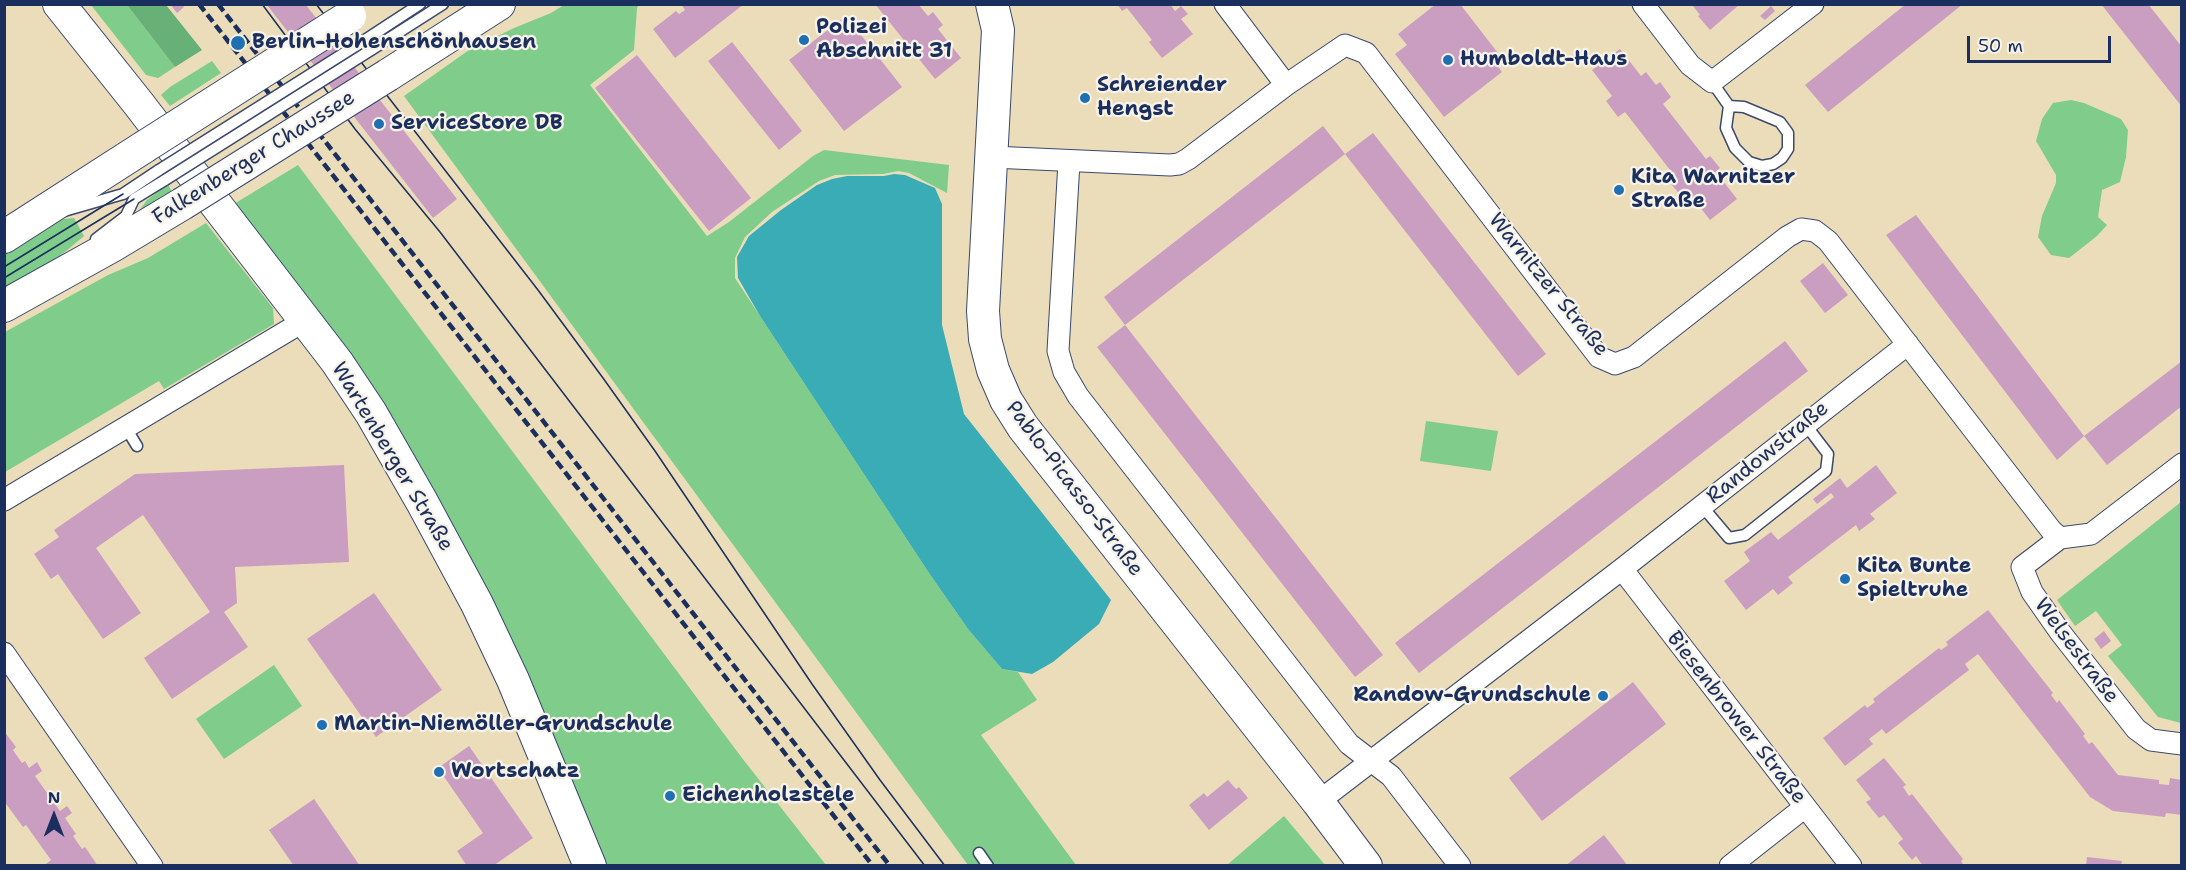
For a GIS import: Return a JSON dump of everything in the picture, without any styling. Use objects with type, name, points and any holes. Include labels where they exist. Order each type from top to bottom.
[{"type":"main road","name":"Wartenberger Straße","points":[[59,4],[337,362],[371,413],[477,604],[513,680],[590,866]]},
{"type":"main road","name":"Falkenberger Chaussee","points":[[4,306],[35,289],[163,175],[368,37],[500,4]]},
{"type":"main road","name":"Pablo-Picasso-Straße","points":[[992,4],[998,30],[983,311],[985,339],[990,360],[1006,400],[1023,427],[1366,866]]},
{"type":"main road","name":"Falkenberger Chaussee","points":[[4,237],[43,213],[163,175],[368,37]]},
{"type":"street","points":[[1225,4],[1286,85]]},
{"type":"street","points":[[1643,4],[1690,65],[1712,82],[1813,4]]},
{"type":"street","name":"Warnitzer Straße","points":[[992,158],[1179,164],[1286,85],[1345,45],[1366,53],[1599,357],[1615,364],[1634,357],[1786,237],[1801,229],[1815,231],[1828,241],[1908,344]]},
{"type":"street","points":[[1069,162],[1058,351],[1064,372],[1078,396],[1349,744],[1391,777],[1460,866]]},
{"type":"street","points":[[4,500],[132,437],[304,321]]},
{"type":"street","points":[[1908,344],[2051,530],[2060,538],[2091,534],[2181,464]]},
{"type":"street","name":"Randowstraße","points":[[1318,802],[1622,569],[1908,344]]},
{"type":"street","name":"Welsestraße","points":[[2060,538],[2022,567],[2032,592],[2060,632],[2136,729],[2151,740],[2181,744]]},
{"type":"street","name":"Biesenbrower Straße","points":[[1622,569],[1851,866]]},
{"type":"street","points":[[4,652],[152,866]]},
{"type":"street","points":[[1730,866],[1806,807]]},
{"type":"lane","points":[[368,37],[420,4]]},
{"type":"lane","points":[[368,37],[443,4]]},
{"type":"lane","points":[[1712,82],[1729,106],[1726,128],[1735,148],[1749,162],[1762,166],[1773,164],[1782,158],[1788,149],[1788,133],[1780,123],[1744,107],[1729,106]]},
{"type":"lane","points":[[1702,506],[1729,538],[1745,535],[1826,471],[1828,453],[1804,424]]},
{"type":"lane","points":[[979,853],[988,866]]},
{"type":"green space","points":[[91,5],[127,5],[175,67],[158,78],[146,75]]},
{"type":"green space","points":[[127,5],[166,5],[202,50],[175,67]]},
{"type":"green space","points":[[564,5],[639,5],[634,50],[590,85],[707,236],[824,150],[949,165],[947,193],[909,173],[898,171],[883,174],[835,175],[819,181],[772,212],[745,237],[735,258],[735,278],[968,629],[1002,669],[1018,672],[1037,700],[981,735],[1076,865],[968,865],[404,96],[469,50]]},
{"type":"green space","points":[[212,61],[221,73],[170,106],[161,95]]},
{"type":"green space","points":[[2071,100],[2084,103],[2121,119],[2128,130],[2126,157],[2120,182],[2102,190],[2098,217],[2107,225],[2069,258],[2051,255],[2038,237],[2042,216],[2056,183],[2056,175],[2036,141],[2042,119],[2053,103]]},
{"type":"green space","points":[[298,165],[742,758],[826,865],[602,865],[531,696],[229,207]]},
{"type":"green space","points":[[168,184],[174,197],[136,215],[147,200]]},
{"type":"green space","points":[[74,218],[84,236],[41,272],[5,294],[5,248],[53,220]]},
{"type":"green space","points":[[206,223],[273,308],[274,324],[164,389],[159,381],[5,472],[5,332],[108,275],[148,258]]},
{"type":"green space","points":[[1426,421],[1498,431],[1491,471],[1420,461]]},
{"type":"green space","points":[[2181,502],[2181,723],[2158,717],[2108,656],[2122,645],[2096,611],[2075,626],[2057,600]]},
{"type":"green space","points":[[274,665],[302,706],[224,759],[196,719]]},
{"type":"green space","points":[[1284,816],[1325,865],[1227,865]]},
{"type":"water","points":[[905,175],[935,188],[942,204],[942,325],[964,414],[1111,600],[1099,624],[1053,662],[1032,674],[1002,669],[968,629],[760,316],[738,278],[737,257],[749,236],[817,185],[847,176]]},
{"type":"building","points":[[170,4],[182,4],[184,7],[177,13]]},
{"type":"building","points":[[681,4],[744,4],[675,58],[653,29],[676,11],[679,14],[685,10]]},
{"type":"building","points":[[875,4],[918,4],[928,16],[933,12],[943,25],[938,29],[961,58],[935,79]]},
{"type":"building","points":[[1117,4],[1170,4],[1175,11],[1181,6],[1188,14],[1181,19],[1193,34],[1162,58],[1149,42],[1152,40],[1127,8],[1122,11]]},
{"type":"building","name":"Humboldt-Haus","points":[[1436,4],[1460,4],[1501,57],[1495,62],[1502,72],[1444,117],[1395,54],[1407,45],[1398,34]]},
{"type":"building","points":[[1694,4],[1740,4],[1710,30],[1698,16],[1700,15],[1693,6]]},
{"type":"building","points":[[1906,4],[1963,4],[1828,112],[1805,85]]},
{"type":"building","points":[[2101,4],[2148,4],[2182,47],[2182,107]]},
{"type":"building","points":[[267,5],[306,5],[457,199],[433,218]]},
{"type":"building","points":[[1771,6],[1775,11],[1765,20],[1760,16]]},
{"type":"building","points":[[846,16],[902,87],[844,131],[789,60]]},
{"type":"building","points":[[732,42],[802,131],[779,150],[708,61]]},
{"type":"building","points":[[1620,49],[1641,76],[1646,72],[1656,85],[1660,82],[1671,97],[1663,104],[1706,159],[1710,156],[1720,168],[1716,172],[1737,199],[1710,220],[1689,193],[1683,198],[1671,184],[1677,179],[1625,112],[1618,117],[1606,101],[1612,96],[1592,70]]},
{"type":"building","points":[[637,55],[751,198],[709,231],[595,88]]},
{"type":"building","points":[[1323,126],[1345,154],[1125,325],[1104,297]]},
{"type":"building","points":[[1373,133],[1546,354],[1518,376],[1345,154]]},
{"type":"building","points":[[1916,215],[2084,436],[2057,460],[1886,235]]},
{"type":"building","points":[[1823,263],[1848,295],[1825,313],[1800,281]]},
{"type":"building","points":[[1125,325],[1383,655],[1355,677],[1097,347]]},
{"type":"building","points":[[1785,341],[1808,371],[1419,673],[1395,643]]},
{"type":"building","points":[[2182,361],[2182,406],[2107,465],[2084,436]]},
{"type":"building","points":[[344,465],[349,562],[235,567],[237,603],[224,612],[248,647],[172,699],[144,658],[210,612],[143,515],[96,548],[141,613],[103,639],[58,574],[51,579],[34,554],[59,537],[54,530],[135,474]]},
{"type":"building","points":[[1876,465],[1897,493],[1870,514],[1875,519],[1859,531],[1856,525],[1788,577],[1793,583],[1778,595],[1773,589],[1746,610],[1724,581],[1750,561],[1744,552],[1771,532],[1778,540],[1834,497],[1831,493],[1817,504],[1813,499],[1840,478],[1847,488]]},
{"type":"building","points":[[374,593],[442,690],[376,737],[307,639]]},
{"type":"building","points":[[1988,610],[2053,693],[2051,695],[2057,703],[2059,700],[2085,734],[2083,736],[2089,744],[2092,742],[2118,775],[2159,780],[2159,784],[2169,785],[2170,778],[2182,780],[2182,815],[2166,813],[2165,817],[2113,811],[2090,797],[1978,654],[1965,664],[1969,670],[1886,734],[1882,729],[1869,739],[1873,744],[1845,766],[1823,738],[1865,705],[1867,708],[1875,702],[1873,699],[1939,648],[1941,650],[1948,645],[1946,642]]},
{"type":"building","points":[[2104,631],[2111,641],[2101,649],[2094,639]]},
{"type":"building","points":[[1633,682],[1666,724],[1542,821],[1509,778]]},
{"type":"building","points":[[4,731],[16,747],[13,750],[22,763],[25,761],[29,768],[37,762],[42,771],[35,776],[60,811],[67,806],[72,813],[65,818],[76,834],[73,836],[82,849],[85,847],[98,866],[48,866],[46,864],[51,860],[26,825],[23,827],[4,801]]},
{"type":"building","points":[[469,746],[533,838],[493,866],[467,866],[457,851],[483,833],[438,768]]},
{"type":"building","points":[[1884,758],[1906,785],[1903,787],[1909,796],[1912,794],[1963,859],[1961,861],[1964,866],[1923,866],[1916,856],[1912,860],[1898,843],[1903,839],[1884,815],[1879,818],[1866,802],[1871,799],[1856,780]]},
{"type":"building","points":[[1228,780],[1236,789],[1239,787],[1248,798],[1209,830],[1189,805],[1204,793],[1207,797]]},
{"type":"building","points":[[314,799],[360,866],[294,866],[269,830]]},
{"type":"building","points":[[1604,835],[1628,866],[1565,866]]},
{"type":"building","points":[[2087,857],[2122,861],[2121,866],[2086,866]]},
{"type":"tram line","points":[[262,4],[355,129],[440,232],[925,866]]},
{"type":"tram line","points":[[316,4],[538,290],[603,378],[812,684],[945,866]]},
{"type":"tram line","points":[[4,267],[123,194]]},
{"type":"tram line","points":[[4,278],[134,199]]},
{"type":"railway","points":[[199,4],[873,866]]},
{"type":"railway","points":[[218,4],[890,866]]},
{"type":"place","name":"Polizei Abschnitt 31","points":[[804,40]]},
{"type":"place","name":"Berlin-Hohenschönhausen","points":[[238,43]]},
{"type":"place","name":"Humboldt-Haus","points":[[1448,60]]},
{"type":"place","name":"Schreiender Hengst","points":[[1085,98]]},
{"type":"place","name":"ServiceStore DB","points":[[379,124]]},
{"type":"place","name":"Kita Warnitzer Straße","points":[[1619,190]]},
{"type":"place","name":"Kita Bunte Spieltruhe","points":[[1845,579]]},
{"type":"place","name":"Randow-Grundschule","points":[[1603,696]]},
{"type":"place","name":"Martin-Niemöller-Grundschule","points":[[322,725]]},
{"type":"place","name":"Wortschatz","points":[[439,772]]},
{"type":"place","name":"Eichenholzstele","points":[[670,796]]}]
